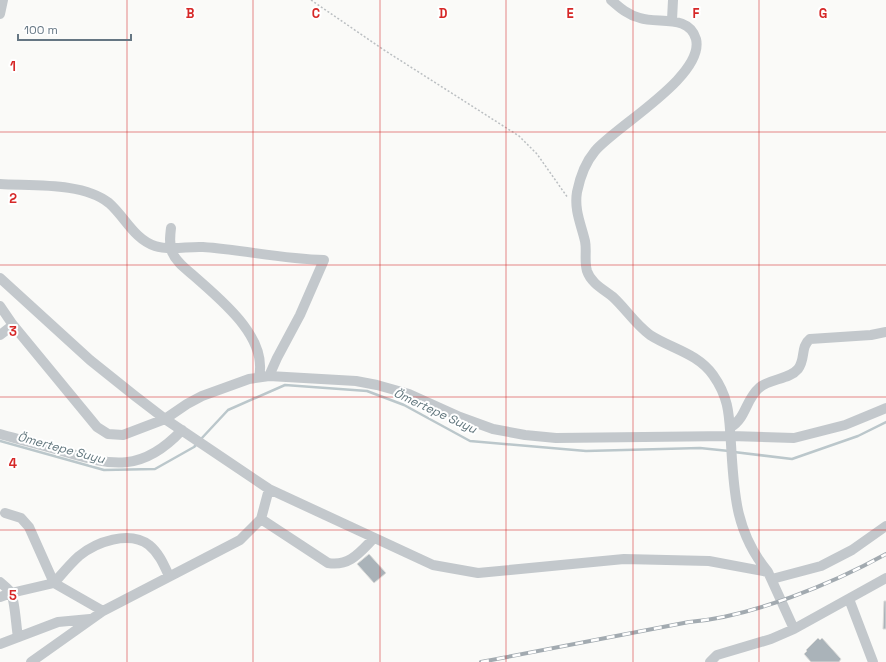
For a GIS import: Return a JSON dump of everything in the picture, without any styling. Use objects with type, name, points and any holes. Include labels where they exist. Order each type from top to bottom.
[{"type":"street","points":[[0,14],[4,0]]},
{"type":"street","points":[[611,0],[622,10],[634,16],[648,20],[672,20],[687,27],[694,36],[696,49],[693,60],[687,69],[661,95],[594,152],[582,172],[576,206],[586,247],[585,266],[592,280],[614,298],[642,328],[660,340],[691,355],[708,369],[724,395],[729,410],[736,500],[743,531],[753,552],[770,575],[794,629]]},
{"type":"street","points":[[672,20],[673,0]]},
{"type":"street","points":[[0,184],[67,188],[98,196],[110,204],[143,240],[154,246],[171,248],[202,247],[284,258],[324,260],[300,315],[264,376]]},
{"type":"street","points":[[171,228],[171,248],[178,261],[223,302],[246,330],[256,346],[260,356],[264,376]]},
{"type":"street","points":[[0,278],[90,360],[165,420],[214,453],[269,489],[433,565],[478,573],[624,559],[709,561],[770,575],[821,566],[852,550],[886,526]]},
{"type":"street","points":[[0,306],[13,325],[100,430],[113,436],[122,435],[165,420],[187,404],[202,396],[264,376],[356,381],[377,384],[409,394],[476,424],[525,435],[564,438],[731,436],[794,438],[845,425],[886,408]]},
{"type":"street","points":[[0,335],[13,325]]},
{"type":"street","points":[[731,436],[752,397],[759,388],[770,381],[792,374],[798,369],[802,362],[804,346],[810,339],[860,336],[886,332]]},
{"type":"street","points":[[0,434],[94,461],[117,464],[136,461],[148,456],[170,442],[183,431]]},
{"type":"street","points":[[31,662],[103,611],[240,540],[262,520],[269,489]]},
{"type":"street","points":[[5,513],[21,518],[30,528],[54,583],[103,611]]},
{"type":"street","points":[[262,520],[328,563],[338,564],[348,561],[374,538]]},
{"type":"street","points":[[0,597],[54,583],[74,560],[86,551],[112,540],[122,538],[134,539],[148,544],[157,554],[169,576]]},
{"type":"street","points":[[710,662],[717,655],[772,639],[794,629],[886,578]]},
{"type":"street","points":[[0,582],[11,593],[14,604],[18,637]]},
{"type":"street","points":[[848,599],[873,662]]},
{"type":"street","points":[[0,644],[58,622],[92,619]]},
{"type":"path","points":[[311,0],[384,50],[519,136],[537,154],[566,197],[576,206]]},
{"type":"building","points":[[369,554],[386,573],[374,583],[357,564]]},
{"type":"building","points":[[884,601],[886,601],[886,629],[883,629]]},
{"type":"building","points":[[818,638],[820,640],[822,638],[841,659],[839,662],[811,662],[804,654]]},
{"type":"waterway","name":"Ömertepe Suyu","points":[[201,439],[228,410],[285,385],[367,391],[404,405],[470,441],[586,451],[700,448],[729,451]]},
{"type":"waterway","name":"Ömertepe Suyu","points":[[734,452],[792,459],[858,436],[886,422]]},
{"type":"waterway","name":"Ömertepe Suyu","points":[[0,441],[104,470],[155,469],[194,447],[198,443]]},
{"type":"railway","points":[[481,662],[689,622],[713,619],[738,613],[764,606],[816,587],[841,577],[886,554]]}]
